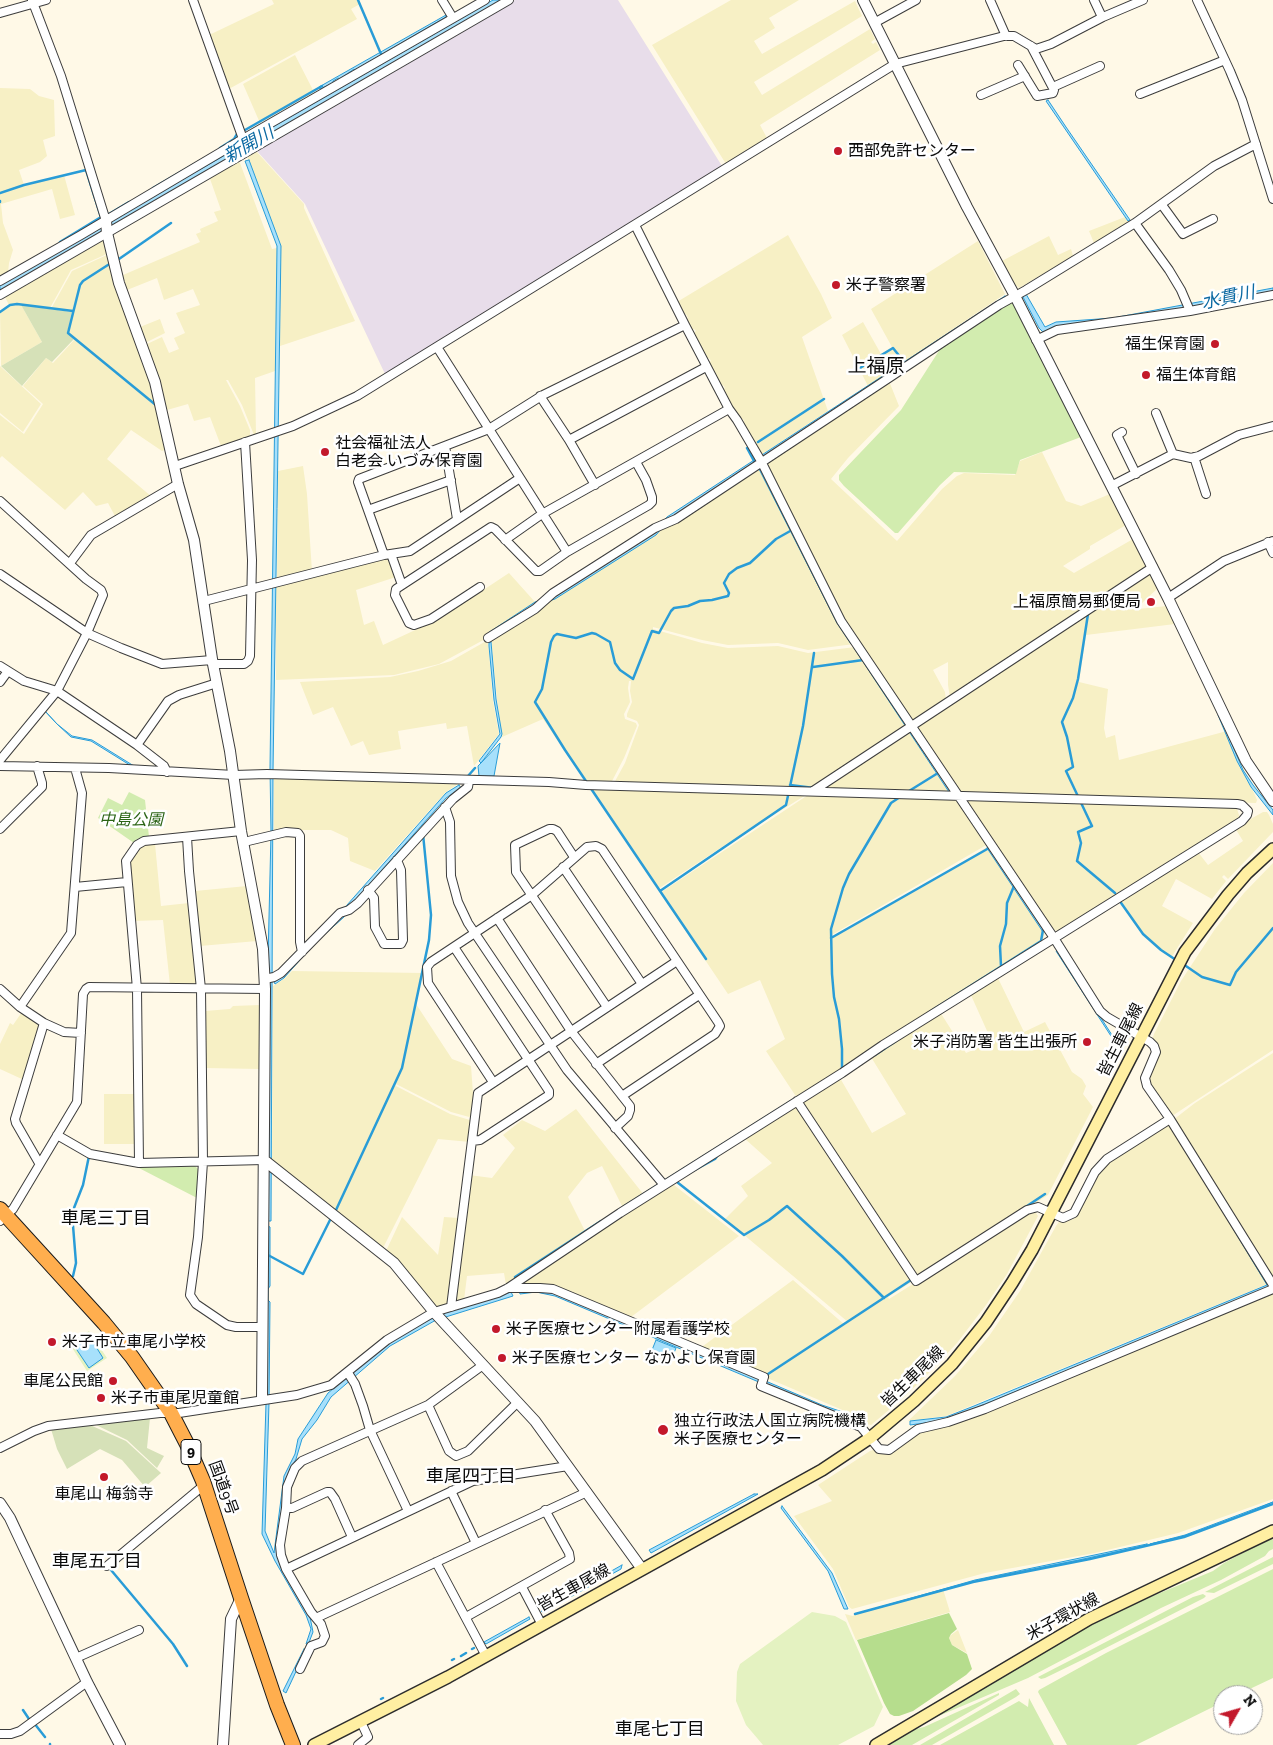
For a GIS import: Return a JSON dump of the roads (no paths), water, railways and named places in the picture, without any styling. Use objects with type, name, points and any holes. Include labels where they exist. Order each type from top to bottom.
[{"type":"highway","name":"国道9号","points":[[2,1215],[104,1323],[132,1357],[171,1413],[187,1444],[204,1485],[277,1705],[293,1745]]},
{"type":"main road","name":"皆生車尾線","points":[[314,1745],[486,1656],[822,1470],[870,1438],[914,1401],[952,1364],[986,1322],[1012,1283],[1032,1250],[1185,952],[1228,895],[1247,873],[1273,849]]},
{"type":"main road","name":"米子環状線","points":[[876,1745],[1089,1619],[1273,1531]]},
{"type":"street","points":[[0,13],[33,2],[46,0]]},
{"type":"street","points":[[193,0],[247,143]]},
{"type":"street","points":[[442,0],[453,18]]},
{"type":"street","points":[[0,295],[106,228],[485,0]]},
{"type":"street","points":[[0,281],[106,228],[247,143],[510,0]]},
{"type":"street","points":[[862,0],[1168,598],[1246,761],[1273,801]]},
{"type":"street","points":[[874,23],[916,0]]},
{"type":"street","points":[[990,0],[1006,36]]},
{"type":"street","points":[[1094,0],[1102,17]]},
{"type":"street","points":[[175,466],[293,426],[357,396],[895,64],[1006,36],[1014,36],[1036,49],[1051,44],[1102,17],[1143,0]]},
{"type":"street","points":[[1197,0],[1242,100],[1271,186],[1273,199]]},
{"type":"street","points":[[33,2],[61,76],[106,228],[119,283],[155,382],[178,484],[194,540],[212,662],[234,775],[268,982],[263,1327],[267,1399]]},
{"type":"street","points":[[1018,65],[1037,96],[1051,94],[1054,90],[1053,87],[1031,46]]},
{"type":"street","points":[[1140,94],[1225,60]]},
{"type":"street","points":[[1053,87],[1100,66]]},
{"type":"street","points":[[981,95],[1025,76]]},
{"type":"street","points":[[488,638],[655,528],[669,523],[759,461],[999,305],[1135,223],[1206,172],[1256,144]]},
{"type":"street","points":[[1162,205],[1183,234],[1213,219]]},
{"type":"street","points":[[1135,223],[1169,270],[1190,311]]},
{"type":"street","points":[[508,1288],[540,1288],[561,1293],[764,1377],[761,1386],[862,1427],[879,1449],[890,1450],[918,1429],[948,1422],[986,1409],[1272,1285],[1145,1081],[1156,1049],[1150,1042],[1140,1038],[1107,1017],[1100,1010],[1054,938],[841,621],[759,461],[706,367],[635,225]]},
{"type":"street","points":[[1036,340],[1057,330],[1190,311],[1273,295]]},
{"type":"street","points":[[402,585],[368,510],[358,482],[359,479],[489,429],[540,396],[685,325]]},
{"type":"street","points":[[437,347],[567,552]]},
{"type":"street","points":[[569,440],[706,367]]},
{"type":"street","points":[[540,396],[569,440],[595,485]]},
{"type":"street","points":[[505,540],[542,514],[729,409]]},
{"type":"street","points":[[1156,413],[1173,454]]},
{"type":"street","points":[[1111,486],[1173,454],[1191,458],[1239,435],[1273,426]]},
{"type":"street","points":[[1122,432],[1117,435],[1136,474]]},
{"type":"street","points":[[0,574],[87,633],[162,664],[212,662],[244,664],[248,661],[252,560],[245,442]]},
{"type":"street","points":[[445,446],[458,519]]},
{"type":"street","points":[[1194,457],[1206,494]]},
{"type":"street","points":[[480,587],[431,619],[412,625],[409,623],[395,597],[395,590],[491,527],[536,571],[540,571],[567,552],[652,502],[646,480],[636,462]]},
{"type":"street","points":[[204,601],[388,554],[410,551],[520,478]]},
{"type":"street","points":[[368,510],[451,480]]},
{"type":"street","points":[[70,563],[91,535],[178,484]]},
{"type":"street","points":[[0,501],[86,579],[101,590],[104,595],[57,691],[0,760]]},
{"type":"street","points":[[1168,598],[1224,561],[1271,542],[1273,553]]},
{"type":"street","points":[[813,791],[1152,567]]},
{"type":"street","points":[[0,666],[24,681],[57,691],[137,746],[164,766],[167,772]]},
{"type":"street","points":[[0,682],[8,671]]},
{"type":"street","points":[[137,746],[168,701],[179,695],[217,684]]},
{"type":"street","points":[[0,766],[234,775],[271,774],[549,782],[586,785],[1237,804],[1247,809],[1247,815],[1242,820],[664,1185],[508,1288],[498,1293],[434,1312],[387,1340],[331,1385],[304,1394],[171,1413],[48,1426],[0,1448]]},
{"type":"street","points":[[0,828],[42,787],[37,766]]},
{"type":"street","points":[[20,1007],[70,937],[76,887],[82,793],[75,768]]},
{"type":"street","points":[[2,1215],[14,1208],[76,1102],[83,994],[86,989],[89,987],[201,989],[268,982],[282,973],[368,890],[445,807],[468,786],[469,780]]},
{"type":"street","points":[[445,807],[450,822],[451,876],[462,911],[475,934],[585,1093],[664,1185]]},
{"type":"street","points":[[574,857],[557,831],[553,829],[549,829],[515,845],[516,872],[607,1007]]},
{"type":"street","points":[[139,1164],[137,989],[126,861],[139,843],[144,841],[242,831]]},
{"type":"street","points":[[244,842],[286,832],[298,833],[301,838],[300,942],[302,952]]},
{"type":"street","points":[[187,837],[201,989],[203,1162],[198,1237],[190,1298],[227,1325],[263,1327]]},
{"type":"street","points":[[493,1082],[428,983],[427,967],[431,962],[532,895],[587,847],[596,846],[602,849],[718,1022],[718,1030],[622,1096]]},
{"type":"street","points":[[368,890],[374,898],[375,927],[384,944],[401,944],[404,940],[401,870],[397,860]]},
{"type":"street","points":[[563,867],[642,984]]},
{"type":"street","points":[[76,887],[127,882]]},
{"type":"street","points":[[497,918],[572,1031],[630,1106],[628,1116],[615,1128]]},
{"type":"street","points":[[454,947],[549,1092],[549,1095],[480,1140],[472,1142]]},
{"type":"street","points":[[451,1307],[478,1093],[677,961]]},
{"type":"street","points":[[0,989],[20,1007],[44,1023],[64,1032],[81,1032]]},
{"type":"street","points":[[596,1064],[699,995]]},
{"type":"street","points":[[39,1164],[15,1119],[44,1023]]},
{"type":"street","points":[[797,1102],[916,1281],[1026,1210],[1038,1207],[1063,1218],[1074,1213],[1095,1172],[1107,1159],[1170,1119]]},
{"type":"street","points":[[57,1135],[90,1154],[139,1164],[264,1160],[394,1263],[434,1312],[535,1421],[642,1570]]},
{"type":"street","points":[[300,1669],[311,1646],[325,1639],[326,1636],[321,1624],[286,1569],[281,1555],[280,1545],[289,1480],[298,1464],[428,1405],[483,1365]]},
{"type":"street","points":[[348,1373],[363,1406],[370,1430],[408,1511]]},
{"type":"street","points":[[428,1405],[449,1451],[456,1456],[468,1450],[518,1402]]},
{"type":"street","points":[[286,1569],[472,1481],[568,1466]]},
{"type":"street","points":[[107,1566],[204,1485]]},
{"type":"street","points":[[451,1491],[476,1543]]},
{"type":"street","points":[[286,1508],[292,1508],[325,1492],[330,1492],[334,1496],[352,1537]]},
{"type":"street","points":[[316,1618],[587,1492]]},
{"type":"street","points":[[0,1503],[10,1518],[87,1682],[120,1745]]},
{"type":"street","points":[[466,1617],[570,1559],[569,1553],[545,1510]]},
{"type":"street","points":[[436,1562],[486,1656]]},
{"type":"street","points":[[522,1587],[542,1625]]},
{"type":"street","points":[[222,1745],[231,1620],[241,1598]]},
{"type":"street","points":[[76,1658],[139,1630]]},
{"type":"street","points":[[0,1734],[11,1734],[20,1731],[87,1682]]},
{"type":"street","points":[[358,1745],[368,1737],[361,1722]]},
{"type":"water","name":"新開川","points":[[493,0],[504,0],[0,291],[0,284]]},
{"type":"water","points":[[446,15],[446,17],[320,89],[319,87]]},
{"type":"water","points":[[1048,100],[1130,220],[1128,221],[1046,101]]},
{"type":"water","points":[[249,160],[281,246],[273,771],[271,1221],[267,1221],[268,959],[277,246],[245,161]]},
{"type":"water","name":"水貫川","points":[[1273,288],[1273,291],[1204,305],[1101,323],[1054,327],[1043,332],[1023,297],[1026,294],[1045,327],[1056,322],[1113,318]]},
{"type":"water","points":[[1005,296],[1006,299],[764,459],[851,644],[837,623],[756,463],[669,520],[656,535],[555,599],[537,605],[488,634],[535,602],[554,596],[654,531],[667,517]]},
{"type":"water","points":[[491,642],[496,699],[502,734],[481,763],[479,761],[500,734],[494,700],[489,646]]},
{"type":"water","points":[[854,648],[907,726],[906,727]]},
{"type":"water","points":[[1219,714],[1243,770],[1273,810],[1273,815],[1251,787],[1237,761]]},
{"type":"water","points":[[57,724],[72,736],[92,740],[134,766],[91,741],[71,737]]},
{"type":"water","points":[[910,729],[951,791],[949,792],[908,730]]},
{"type":"water","points":[[500,743],[494,776],[479,776],[478,766]]},
{"type":"water","points":[[459,785],[461,788],[446,798],[349,907],[344,917],[315,943],[284,978],[275,984],[274,982],[285,975],[316,940],[341,916],[347,905],[446,793]]},
{"type":"water","points":[[988,846],[1044,931],[1043,932],[987,848]]},
{"type":"water","points":[[1056,951],[1121,1049],[1120,1050]]},
{"type":"water","points":[[1170,1124],[1273,1286],[946,1420],[910,1425],[910,1421],[946,1417],[1267,1285]]},
{"type":"water","points":[[268,1226],[270,1227],[270,1286],[268,1289],[268,1300],[270,1302],[265,1531],[274,1553],[284,1476],[295,1454],[298,1439],[328,1393],[389,1343],[427,1321],[444,1313],[511,1292],[513,1296],[436,1320],[390,1346],[331,1397],[317,1420],[302,1439],[296,1459],[286,1480],[277,1543],[310,1617],[313,1632],[308,1645],[306,1644],[311,1629],[306,1615],[262,1534]]},
{"type":"water","points":[[519,1291],[554,1291],[822,1405],[866,1420],[865,1424],[792,1396],[555,1296],[536,1292],[520,1294]]},
{"type":"water","points":[[88,1334],[103,1358],[89,1368],[73,1344]]},
{"type":"water","points":[[656,1340],[676,1348],[672,1358],[652,1350]]},
{"type":"water","points":[[754,1494],[758,1494],[651,1553],[649,1550]]},
{"type":"water","points":[[1273,1502],[1233,1519],[1184,1536],[1150,1544],[1185,1535]]},
{"type":"water","points":[[782,1506],[832,1573],[848,1609],[844,1609],[828,1571],[781,1508]]},
{"type":"water","points":[[1147,1544],[1079,1560],[987,1578],[859,1613],[975,1580]]},
{"type":"water","points":[[622,1565],[621,1569],[543,1612],[541,1611]]},
{"type":"water","points":[[529,1617],[530,1619],[486,1644],[484,1642]]},
{"type":"water","points":[[304,1649],[306,1650],[286,1693],[283,1691]]},
{"type":"waterway","points":[[358,0],[381,54]]},
{"type":"waterway","name":"新開川","points":[[245,130],[322,86]]},
{"type":"waterway","name":"新開川","points":[[220,148],[234,139],[238,132]]},
{"type":"waterway","points":[[153,188],[203,159]]},
{"type":"waterway","points":[[0,193],[24,185],[86,170],[101,217],[60,242]]},
{"type":"waterway","points":[[109,214],[129,202]]},
{"type":"waterway","points":[[119,259],[171,223]]},
{"type":"waterway","points":[[111,263],[83,281],[80,285],[68,333],[157,406]]},
{"type":"waterway","points":[[0,312],[10,305],[17,304],[73,311]]},
{"type":"waterway","points":[[862,373],[860,368],[893,348],[905,363]]},
{"type":"waterway","points":[[758,442],[824,399]]},
{"type":"waterway","points":[[747,448],[754,461]]},
{"type":"waterway","points":[[660,891],[535,702],[542,689],[551,642],[557,634],[576,638],[592,633],[596,634],[610,642],[615,663],[620,670],[633,679],[652,631],[659,633],[674,608],[728,596],[729,593],[724,583],[729,574],[737,568],[750,563],[776,539],[792,530]]},
{"type":"waterway","points":[[1088,614],[1078,679],[1073,698],[1062,722],[1073,767],[1066,771],[1092,826],[1078,832],[1081,843],[1077,861],[1115,893]]},
{"type":"waterway","points":[[706,959],[660,891],[786,805],[803,726],[814,653]]},
{"type":"waterway","points":[[813,667],[863,660]]},
{"type":"waterway","points":[[468,776],[475,768]]},
{"type":"waterway","points":[[909,791],[938,773]]},
{"type":"waterway","points":[[790,785],[814,788]]},
{"type":"waterway","points":[[842,1069],[839,1019],[834,997],[832,974],[831,929],[849,874],[891,803],[900,797]]},
{"type":"waterway","points":[[336,1210],[402,1068],[429,940],[431,915],[423,834]]},
{"type":"waterway","points":[[831,938],[989,848]]},
{"type":"waterway","points":[[1001,966],[1000,946],[1006,924],[1007,903],[1014,886]]},
{"type":"waterway","points":[[1119,900],[1143,934],[1176,960]]},
{"type":"waterway","points":[[1183,964],[1202,977],[1230,985],[1236,972],[1273,928]]},
{"type":"waterway","points":[[931,1011],[1041,941],[1043,930]]},
{"type":"waterway","points":[[875,1055],[896,1041]]},
{"type":"waterway","points":[[623,1207],[796,1098]]},
{"type":"waterway","points":[[691,1172],[715,1159],[718,1155]]},
{"type":"waterway","points":[[73,1276],[76,1263],[72,1213],[83,1185],[89,1156]]},
{"type":"waterway","points":[[677,1182],[744,1235],[769,1220],[787,1206],[842,1256],[884,1298]]},
{"type":"waterway","points":[[1024,1208],[1045,1194]]},
{"type":"waterway","points":[[268,1255],[303,1274],[330,1220]]},
{"type":"waterway","points":[[515,1277],[601,1221]]},
{"type":"waterway","points":[[765,1376],[911,1280]]},
{"type":"waterway","points":[[855,1614],[973,1582],[1090,1559],[1184,1537],[1273,1504]]},
{"type":"waterway","points":[[111,1570],[173,1644],[187,1666]]},
{"type":"waterway","points":[[461,1656],[466,1653]]},
{"type":"waterway","points":[[23,1710],[29,1719]]},
{"type":"waterway","points":[[34,1723],[45,1737]]},
{"type":"place","name":"西部免許センター","points":[[838,151]]},
{"type":"place","name":"米子警察署","points":[[836,285]]},
{"type":"place","name":"福生保育園","points":[[1215,344]]},
{"type":"place","name":"福生体育館","points":[[1146,375]]},
{"type":"place","name":"社会福祉法人 白老会 いづみ保育園","points":[[325,452]]},
{"type":"place","name":"上福原簡易郵便局","points":[[1151,602]]},
{"type":"place","name":"米子消防署 皆生出張所","points":[[1087,1042]]},
{"type":"place","name":"米子医療センター附属看護学校","points":[[496,1329]]},
{"type":"place","name":"米子市立車尾小学校","points":[[52,1342]]},
{"type":"place","name":"米子医療センター なかよし保育園","points":[[502,1358]]},
{"type":"place","name":"車尾公民館","points":[[113,1381]]},
{"type":"place","name":"米子市車尾児童館","points":[[101,1398]]},
{"type":"place","name":"独立行政法人国立病院機構 米子医療センター","points":[[663,1430]]},
{"type":"place","name":"車尾山 梅翁寺","points":[[104,1477]]},
{"type":"district","name":"上福原","points":[[876,367]]},
{"type":"district","name":"車尾三丁目","points":[[106,1219]]},
{"type":"district","name":"車尾四丁目","points":[[471,1477]]},
{"type":"district","name":"車尾五丁目","points":[[97,1562]]},
{"type":"district","name":"車尾七丁目","points":[[660,1730]]},
{"type":"park label","name":"中島公園","points":[[131,820]]}]
